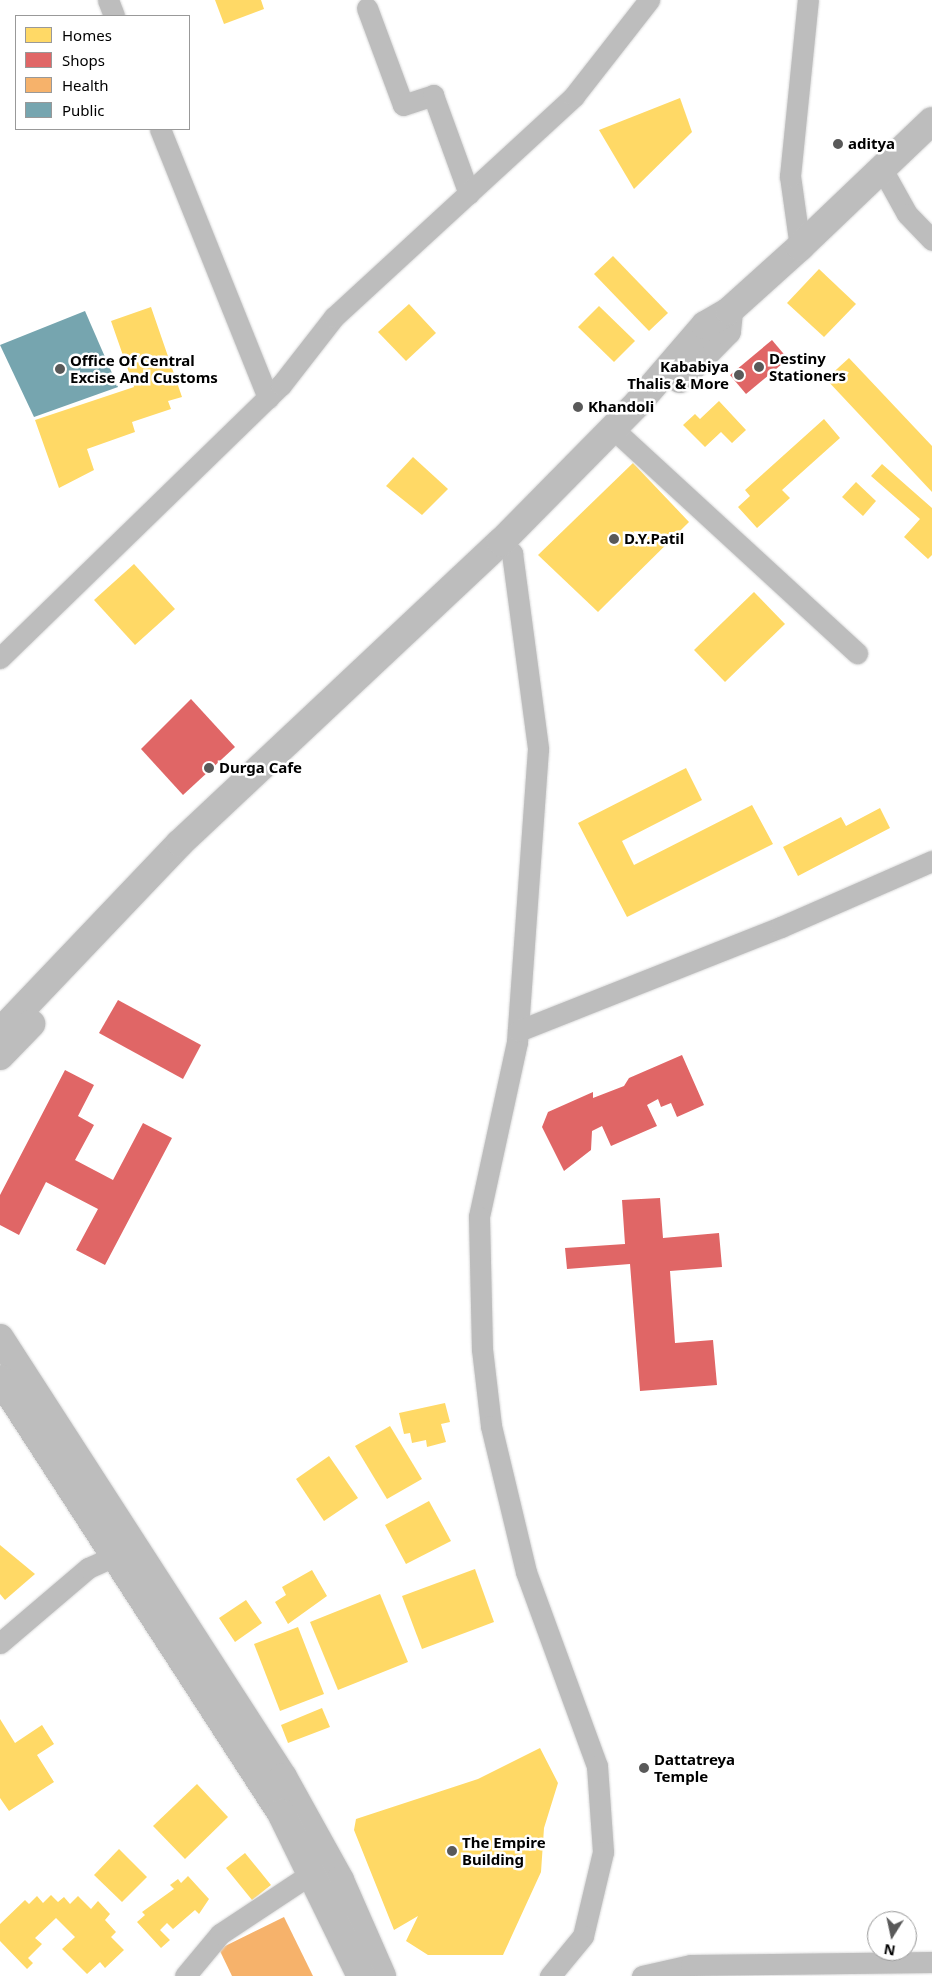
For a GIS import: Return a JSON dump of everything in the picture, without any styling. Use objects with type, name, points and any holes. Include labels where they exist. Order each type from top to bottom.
[{"type":"main road","points":[[0,1032],[180,843],[507,548],[638,403],[705,325],[729,311],[800,247],[932,121]]},
{"type":"main road","points":[[0,1056],[189,859],[507,548],[624,438],[727,331],[729,311]]},
{"type":"main road","points":[[0,1338],[283,1777],[340,1880],[382,1976]]},
{"type":"main road","points":[[0,1379],[117,1555],[281,1813],[361,1976]]},
{"type":"street","points":[[108,0],[114,15]]},
{"type":"street","points":[[0,658],[268,398],[334,318],[574,96],[649,0]]},
{"type":"street","points":[[800,247],[790,176],[808,0]]},
{"type":"street","points":[[367,8],[403,106],[433,95],[469,194]]},
{"type":"street","points":[[160,130],[268,398]]},
{"type":"street","points":[[882,170],[907,214],[932,240]]},
{"type":"street","points":[[624,438],[857,653]]},
{"type":"street","points":[[507,548],[538,747],[518,1031],[480,1210],[483,1358],[490,1426],[526,1572],[597,1766],[603,1852],[583,1936],[550,1976]]},
{"type":"street","points":[[518,1031],[781,927],[932,861]]},
{"type":"street","points":[[0,1643],[88,1568],[117,1555]]},
{"type":"street","points":[[185,1976],[220,1934],[312,1873]]},
{"type":"street","points":[[642,1976],[690,1966],[932,1962]]},
{"type":"building: Homes","points":[[215,0],[261,0],[264,9],[224,24]]},
{"type":"building: Homes","points":[[680,98],[692,132],[634,189],[599,130]]},
{"type":"building: Homes","points":[[613,256],[668,313],[649,331],[594,274]]},
{"type":"building: Homes","points":[[819,269],[856,304],[824,337],[787,303]]},
{"type":"building: Homes","points":[[409,304],[436,333],[406,361],[378,332]]},
{"type":"building: Homes","points":[[599,306],[635,341],[614,362],[578,327]]},
{"type":"building: Homes","points":[[151,307],[182,397],[168,401],[171,409],[132,422],[135,432],[87,449],[94,470],[59,488],[35,420],[134,387],[111,321]]},
{"type":"building: Homes","points":[[849,358],[932,446],[932,492],[826,379]]},
{"type":"building: Homes","points":[[719,401],[746,430],[732,443],[721,432],[705,447],[683,425],[695,414],[700,419]]},
{"type":"building: Homes","points":[[824,419],[840,438],[782,490],[790,498],[757,528],[738,507],[750,496],[745,490]]},
{"type":"building: Homes","points":[[413,457],[448,489],[422,515],[386,486]]},
{"type":"building: Homes","name":"D.Y.Patil","points":[[633,463],[689,522],[598,612],[538,555]]},
{"type":"building: Homes","points":[[882,464],[932,508],[932,555],[928,559],[904,537],[920,519],[871,476]]},
{"type":"building: Homes","points":[[856,482],[876,501],[863,516],[842,497]]},
{"type":"building: Homes","points":[[134,564],[175,609],[135,645],[94,600]]},
{"type":"building: Homes","points":[[754,592],[785,624],[725,682],[694,650]]},
{"type":"building: Homes","points":[[686,768],[702,800],[622,841],[634,865],[752,805],[773,844],[627,917],[578,823]]},
{"type":"building: Homes","points":[[880,808],[890,828],[798,876],[783,847],[841,817],[846,826]]},
{"type":"building: Homes","points":[[445,1403],[450,1422],[441,1424],[446,1442],[427,1447],[426,1440],[412,1443],[410,1433],[404,1434],[399,1413]]},
{"type":"building: Homes","points":[[390,1426],[422,1479],[387,1499],[355,1446]]},
{"type":"building: Homes","points":[[329,1456],[358,1498],[324,1521],[296,1479]]},
{"type":"building: Homes","points":[[429,1501],[451,1541],[406,1564],[385,1525]]},
{"type":"building: Homes","points":[[0,1545],[35,1574],[5,1600],[0,1594]]},
{"type":"building: Homes","points":[[475,1569],[494,1622],[422,1649],[402,1596]]},
{"type":"building: Homes","points":[[312,1570],[327,1596],[288,1624],[275,1602],[286,1595],[282,1587]]},
{"type":"building: Homes","points":[[380,1594],[408,1662],[338,1690],[310,1622]]},
{"type":"building: Homes","points":[[246,1600],[262,1623],[235,1642],[219,1618]]},
{"type":"building: Homes","points":[[298,1627],[324,1694],[280,1711],[254,1644]]},
{"type":"building: Homes","points":[[322,1708],[330,1727],[288,1743],[281,1725]]},
{"type":"building: Homes","points":[[0,1719],[15,1743],[42,1725],[54,1744],[37,1755],[54,1782],[9,1811],[0,1798]]},
{"type":"building: Homes","name":"The Empire Building","points":[[540,1748],[558,1783],[544,1828],[541,1872],[503,1955],[428,1955],[406,1941],[418,1916],[394,1930],[354,1830],[356,1819],[478,1779]]},
{"type":"building: Homes","points":[[197,1784],[228,1817],[185,1859],[153,1826]]},
{"type":"building: Homes","points":[[119,1849],[147,1877],[122,1902],[94,1875]]},
{"type":"building: Homes","points":[[245,1853],[271,1885],[252,1900],[226,1868]]},
{"type":"building: Homes","points":[[188,1876],[209,1899],[199,1914],[195,1910],[173,1929],[167,1923],[160,1930],[170,1940],[161,1948],[137,1922],[145,1915],[142,1912],[174,1889],[170,1885],[178,1879],[181,1883]]},
{"type":"building: Homes","points":[[51,1895],[58,1902],[64,1897],[70,1904],[78,1896],[91,1909],[98,1901],[110,1914],[105,1920],[116,1932],[111,1937],[124,1950],[105,1968],[100,1962],[87,1974],[62,1949],[75,1937],[56,1918],[35,1938],[42,1944],[28,1958],[33,1963],[27,1969],[0,1941],[0,1924],[25,1900],[29,1904],[37,1896],[43,1903]]},
{"type":"building: Shops","name":"Destiny Stationers","points":[[772,340],[788,359],[746,394],[730,375]]},
{"type":"building: Shops","points":[[191,699],[235,747],[183,795],[141,749]]},
{"type":"building: Shops","points":[[118,1000],[201,1045],[183,1079],[99,1033]]},
{"type":"building: Shops","points":[[682,1055],[704,1105],[677,1117],[671,1103],[661,1107],[658,1099],[647,1105],[657,1126],[611,1146],[602,1126],[592,1131],[591,1150],[564,1171],[542,1127],[548,1112],[593,1092],[593,1098],[624,1086],[629,1078]]},
{"type":"building: Shops","points":[[65,1070],[94,1085],[78,1116],[94,1125],[75,1160],[113,1180],[143,1123],[172,1138],[105,1265],[76,1250],[98,1209],[46,1182],[19,1235],[0,1225],[0,1195]]},
{"type":"building: Shops","points":[[660,1198],[663,1238],[719,1233],[722,1267],[670,1271],[675,1343],[713,1340],[717,1385],[640,1391],[630,1264],[567,1269],[565,1248],[625,1244],[622,1200]]},
{"type":"building: Health","points":[[284,1917],[313,1976],[232,1976],[219,1949]]},
{"type":"building: Public","name":"Office Of Central Excise And Customs","points":[[85,311],[118,387],[34,417],[0,345]]},
{"type":"place","name":"aditya","points":[[838,144]]},
{"type":"place","name":"Destiny Stationers","points":[[759,367]]},
{"type":"place","name":"Office Of Central Excise And Customs","points":[[60,369]]},
{"type":"place","name":"Kababiya Thalis & More","points":[[739,375]]},
{"type":"place","name":"Khandoli","points":[[578,407]]},
{"type":"place","name":"D.Y.Patil","points":[[614,539]]},
{"type":"place","name":"Durga Cafe","points":[[209,768]]},
{"type":"place","name":"Dattatreya Temple","points":[[644,1768]]},
{"type":"place","name":"The Empire Building","points":[[452,1851]]}]
